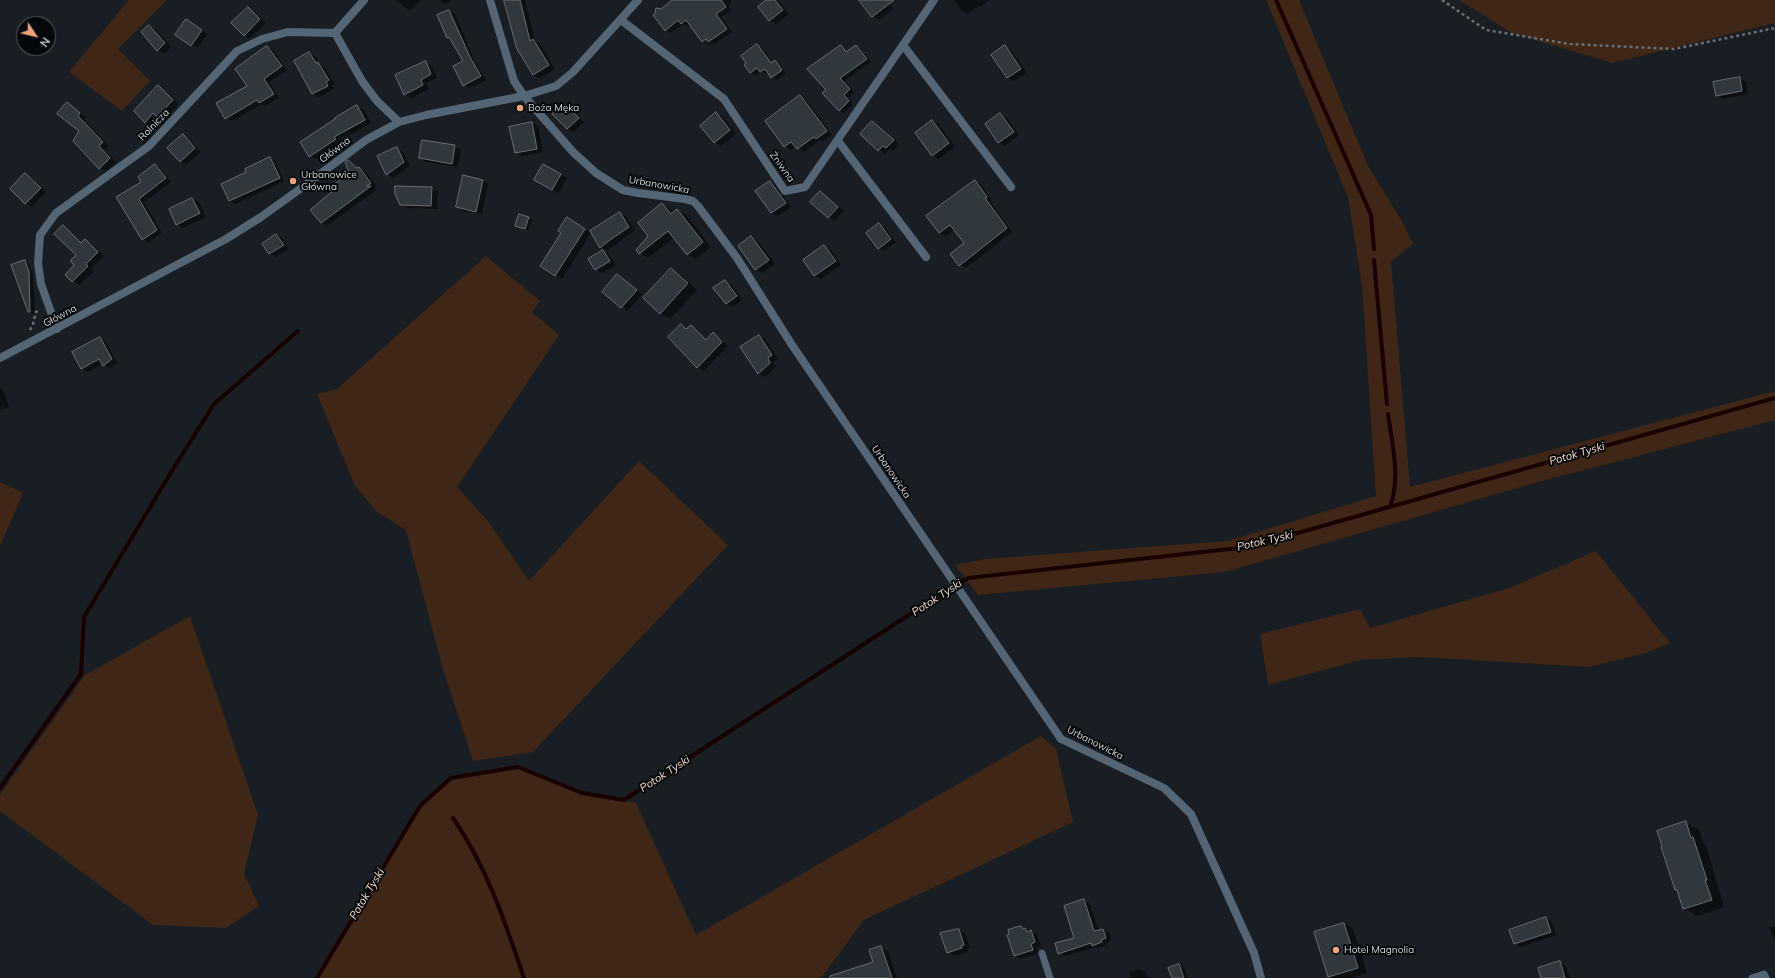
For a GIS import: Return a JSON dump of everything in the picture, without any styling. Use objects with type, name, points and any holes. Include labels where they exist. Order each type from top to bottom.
[{"type":"street","points":[[364,0],[335,33],[362,81],[377,101],[399,122]]},
{"type":"street","name":"Urbanowicka","points":[[490,0],[514,81],[524,96],[573,152],[596,172],[624,190],[685,199],[698,206],[737,258],[792,345],[1061,739],[1164,788],[1192,814],[1254,953],[1261,978]]},
{"type":"street","name":"Główna","points":[[0,358],[226,239],[268,212],[366,140],[399,122],[426,114],[524,96],[556,86],[566,78],[638,0]]},
{"type":"street","name":"Żniwna","points":[[621,20],[724,99],[785,191],[805,187],[934,0]]},
{"type":"street","name":"Rolnicza","points":[[57,329],[41,284],[38,264],[40,235],[56,213],[149,146],[237,51],[262,39],[288,32],[335,33]]},
{"type":"street","points":[[903,45],[1011,187]]},
{"type":"street","points":[[838,141],[926,256]]},
{"type":"lane","points":[[1042,953],[1050,978]]},
{"type":"lane","points":[[1752,978],[1764,974],[1766,978]]},
{"type":"path","points":[[1442,0],[1486,30],[1570,44],[1674,49],[1775,28]]},
{"type":"shaded area","points":[[129,0],[167,0],[118,49],[150,81],[122,111],[69,72]]},
{"type":"shaded area","points":[[1266,0],[1299,0],[1368,166],[1402,221],[1413,244],[1391,262],[1410,487],[1775,391],[1775,420],[1531,484],[1225,572],[978,595],[955,565],[985,559],[1227,541],[1376,496],[1362,285],[1348,197]]},
{"type":"shaded area","points":[[1459,0],[1775,0],[1775,23],[1612,63],[1512,33]]},
{"type":"shaded area","points":[[486,256],[540,301],[532,312],[559,335],[457,487],[488,521],[529,581],[639,461],[728,545],[533,752],[473,761],[443,669],[406,530],[377,512],[355,486],[317,394],[337,389]]},
{"type":"shaded area","points":[[0,482],[23,493],[0,546]]},
{"type":"shaded area","points":[[1596,551],[1670,643],[1646,653],[1589,667],[1419,657],[1361,660],[1268,685],[1260,634],[1360,609],[1370,628],[1509,588]]},
{"type":"shaded area","points":[[190,616],[258,815],[244,874],[259,906],[226,928],[153,925],[0,811],[0,795],[85,675]]},
{"type":"shaded area","points":[[1041,736],[1056,749],[1073,822],[864,920],[821,978],[317,978],[420,806],[451,778],[518,767],[582,793],[636,803],[696,935]]},
{"type":"building","points":[[504,0],[520,0],[530,41],[533,39],[549,65],[533,75],[517,49]]},
{"type":"building","points":[[672,0],[721,0],[726,7],[716,14],[727,29],[708,42],[706,39],[702,42],[686,20],[681,24],[678,20],[665,31],[653,15],[656,8],[661,9]]},
{"type":"building","points":[[766,0],[775,0],[783,10],[769,21],[758,7]]},
{"type":"building","points":[[859,0],[894,0],[872,17]]},
{"type":"building","points":[[248,7],[260,19],[244,36],[231,23]]},
{"type":"building","points":[[449,10],[470,57],[481,76],[463,86],[453,66],[463,61],[449,37],[447,38],[437,15]]},
{"type":"building","points":[[186,19],[202,30],[191,46],[175,35]]},
{"type":"building","points":[[149,25],[165,43],[157,51],[141,32]]},
{"type":"building","points":[[757,44],[771,63],[775,60],[782,70],[771,78],[765,69],[760,72],[757,68],[750,73],[744,65],[746,63],[741,56]]},
{"type":"building","points":[[841,45],[846,52],[856,45],[867,59],[840,78],[850,89],[844,95],[849,101],[839,111],[822,93],[826,90],[807,69]]},
{"type":"building","points":[[1005,45],[1021,69],[1007,78],[991,55]]},
{"type":"building","points":[[267,46],[282,66],[264,79],[274,94],[259,103],[257,100],[225,119],[216,103],[247,86],[235,69]]},
{"type":"building","points":[[309,52],[316,63],[318,62],[329,80],[326,82],[328,86],[312,94],[294,61]]},
{"type":"building","points":[[426,61],[431,74],[421,80],[423,85],[404,95],[395,75]]},
{"type":"building","points":[[1740,77],[1742,91],[1716,96],[1713,82]]},
{"type":"building","points":[[158,85],[173,100],[157,117],[153,113],[145,123],[134,111]]},
{"type":"building","points":[[800,95],[827,131],[816,139],[814,137],[797,149],[791,142],[784,147],[765,121]]},
{"type":"building","points":[[67,102],[80,113],[78,116],[103,142],[99,146],[110,158],[99,169],[73,141],[79,131],[57,114]]},
{"type":"building","points":[[357,105],[365,120],[334,137],[336,139],[309,157],[300,142]]},
{"type":"building","points":[[562,105],[564,107],[565,105],[579,118],[567,129],[552,114]]},
{"type":"building","points":[[716,112],[730,130],[714,143],[700,126]]},
{"type":"building","points":[[1000,113],[1014,132],[998,143],[985,124]]},
{"type":"building","points":[[932,120],[949,143],[932,156],[915,133]]},
{"type":"building","points":[[872,121],[894,140],[886,148],[883,146],[878,151],[860,134]]},
{"type":"building","points":[[532,122],[537,149],[515,153],[509,127]]},
{"type":"building","points":[[183,134],[195,148],[180,162],[167,148]]},
{"type":"building","points":[[422,140],[455,145],[452,164],[419,158]]},
{"type":"building","points":[[397,147],[404,162],[386,175],[377,156]]},
{"type":"building","points":[[270,157],[280,178],[229,201],[221,184],[246,172],[245,169]]},
{"type":"building","points":[[348,160],[357,168],[359,167],[371,183],[366,186],[371,186],[321,223],[310,210],[334,190],[332,186],[349,173],[345,162]]},
{"type":"building","points":[[155,164],[166,178],[139,199],[157,230],[142,240],[116,197],[141,182],[138,177]]},
{"type":"building","points":[[543,164],[561,174],[552,190],[534,180]]},
{"type":"building","points":[[25,173],[41,188],[25,204],[10,189]]},
{"type":"building","points":[[463,175],[483,180],[476,212],[456,207]]},
{"type":"building","points":[[975,180],[987,197],[985,198],[1007,228],[959,266],[950,254],[964,243],[950,225],[939,233],[926,216]]},
{"type":"building","points":[[770,181],[786,203],[771,213],[755,191]]},
{"type":"building","points":[[395,186],[432,187],[431,206],[400,205],[395,194]]},
{"type":"building","points":[[820,191],[838,207],[828,218],[810,202]]},
{"type":"building","points":[[192,198],[200,213],[176,225],[169,209]]},
{"type":"building","points":[[662,203],[671,214],[677,209],[703,242],[687,255],[668,231],[639,254],[636,250],[648,236],[638,223]]},
{"type":"building","points":[[620,212],[629,227],[600,248],[590,231]]},
{"type":"building","points":[[519,214],[529,217],[525,229],[515,226]]},
{"type":"building","points":[[567,217],[585,229],[555,276],[540,266],[561,233],[558,231]]},
{"type":"building","points":[[879,223],[891,239],[878,249],[866,233]]},
{"type":"building","points":[[63,225],[81,243],[85,239],[98,252],[86,264],[88,266],[72,282],[65,275],[74,265],[70,261],[76,255],[54,234]]},
{"type":"building","points":[[276,234],[284,245],[269,254],[262,244]]},
{"type":"building","points":[[751,236],[769,260],[755,270],[738,246]]},
{"type":"building","points":[[824,245],[836,261],[814,276],[803,260]]},
{"type":"building","points":[[603,250],[610,261],[595,270],[588,259]]},
{"type":"building","points":[[25,260],[29,272],[30,312],[28,312],[11,265]]},
{"type":"building","points":[[671,268],[688,283],[660,314],[643,298]]},
{"type":"building","points":[[617,274],[637,290],[621,308],[602,292]]},
{"type":"building","points":[[725,280],[737,296],[726,304],[713,288]]},
{"type":"building","points":[[681,324],[686,329],[691,325],[706,340],[713,332],[722,342],[697,368],[668,337]]},
{"type":"building","points":[[759,335],[772,355],[768,358],[770,363],[758,374],[740,347]]},
{"type":"building","points":[[100,337],[112,359],[103,366],[99,359],[81,369],[72,352]]},
{"type":"building","points":[[1686,821],[1691,838],[1693,837],[1712,900],[1683,909],[1677,890],[1675,890],[1657,831]]},
{"type":"building","points":[[1084,899],[1094,931],[1103,929],[1106,938],[1101,940],[1102,942],[1092,946],[1091,943],[1058,954],[1055,943],[1074,938],[1064,906]]},
{"type":"building","points":[[1546,917],[1551,932],[1514,944],[1509,930]]},
{"type":"building","name":"Hotel Magnolia","points":[[1344,923],[1358,968],[1328,977],[1314,932]]},
{"type":"building","points":[[1021,926],[1023,929],[1025,928],[1027,932],[1031,930],[1035,942],[1031,944],[1033,950],[1014,956],[1007,935],[1009,934],[1008,930]]},
{"type":"building","points":[[959,929],[964,945],[961,946],[962,948],[947,953],[940,933]]},
{"type":"building","points":[[881,946],[892,978],[830,978],[830,976],[873,962],[869,950]]},
{"type":"building","points":[[1560,961],[1565,978],[1541,978],[1538,968]]},
{"type":"building","points":[[1179,964],[1184,978],[1172,978],[1168,968]]},
{"type":"waterway","points":[[1276,0],[1371,215],[1374,249]]},
{"type":"waterway","points":[[1374,260],[1387,404]]},
{"type":"waterway","points":[[0,788],[81,674],[84,617],[214,404],[298,331]]},
{"type":"waterway","name":"Potok Tyski","points":[[317,978],[420,806],[451,778],[518,767],[582,793],[624,800],[968,578],[1248,547],[1775,398]]},
{"type":"waterway","points":[[1388,414],[1395,461],[1395,484],[1390,507]]},
{"type":"waterway","points":[[453,818],[476,856],[494,895],[524,978]]},
{"type":"place","name":"Boża Męka","points":[[520,108]]},
{"type":"place","name":"Urbanowice Główna","points":[[293,181]]},
{"type":"place","name":"Hotel Magnolia","points":[[1336,950]]}]
